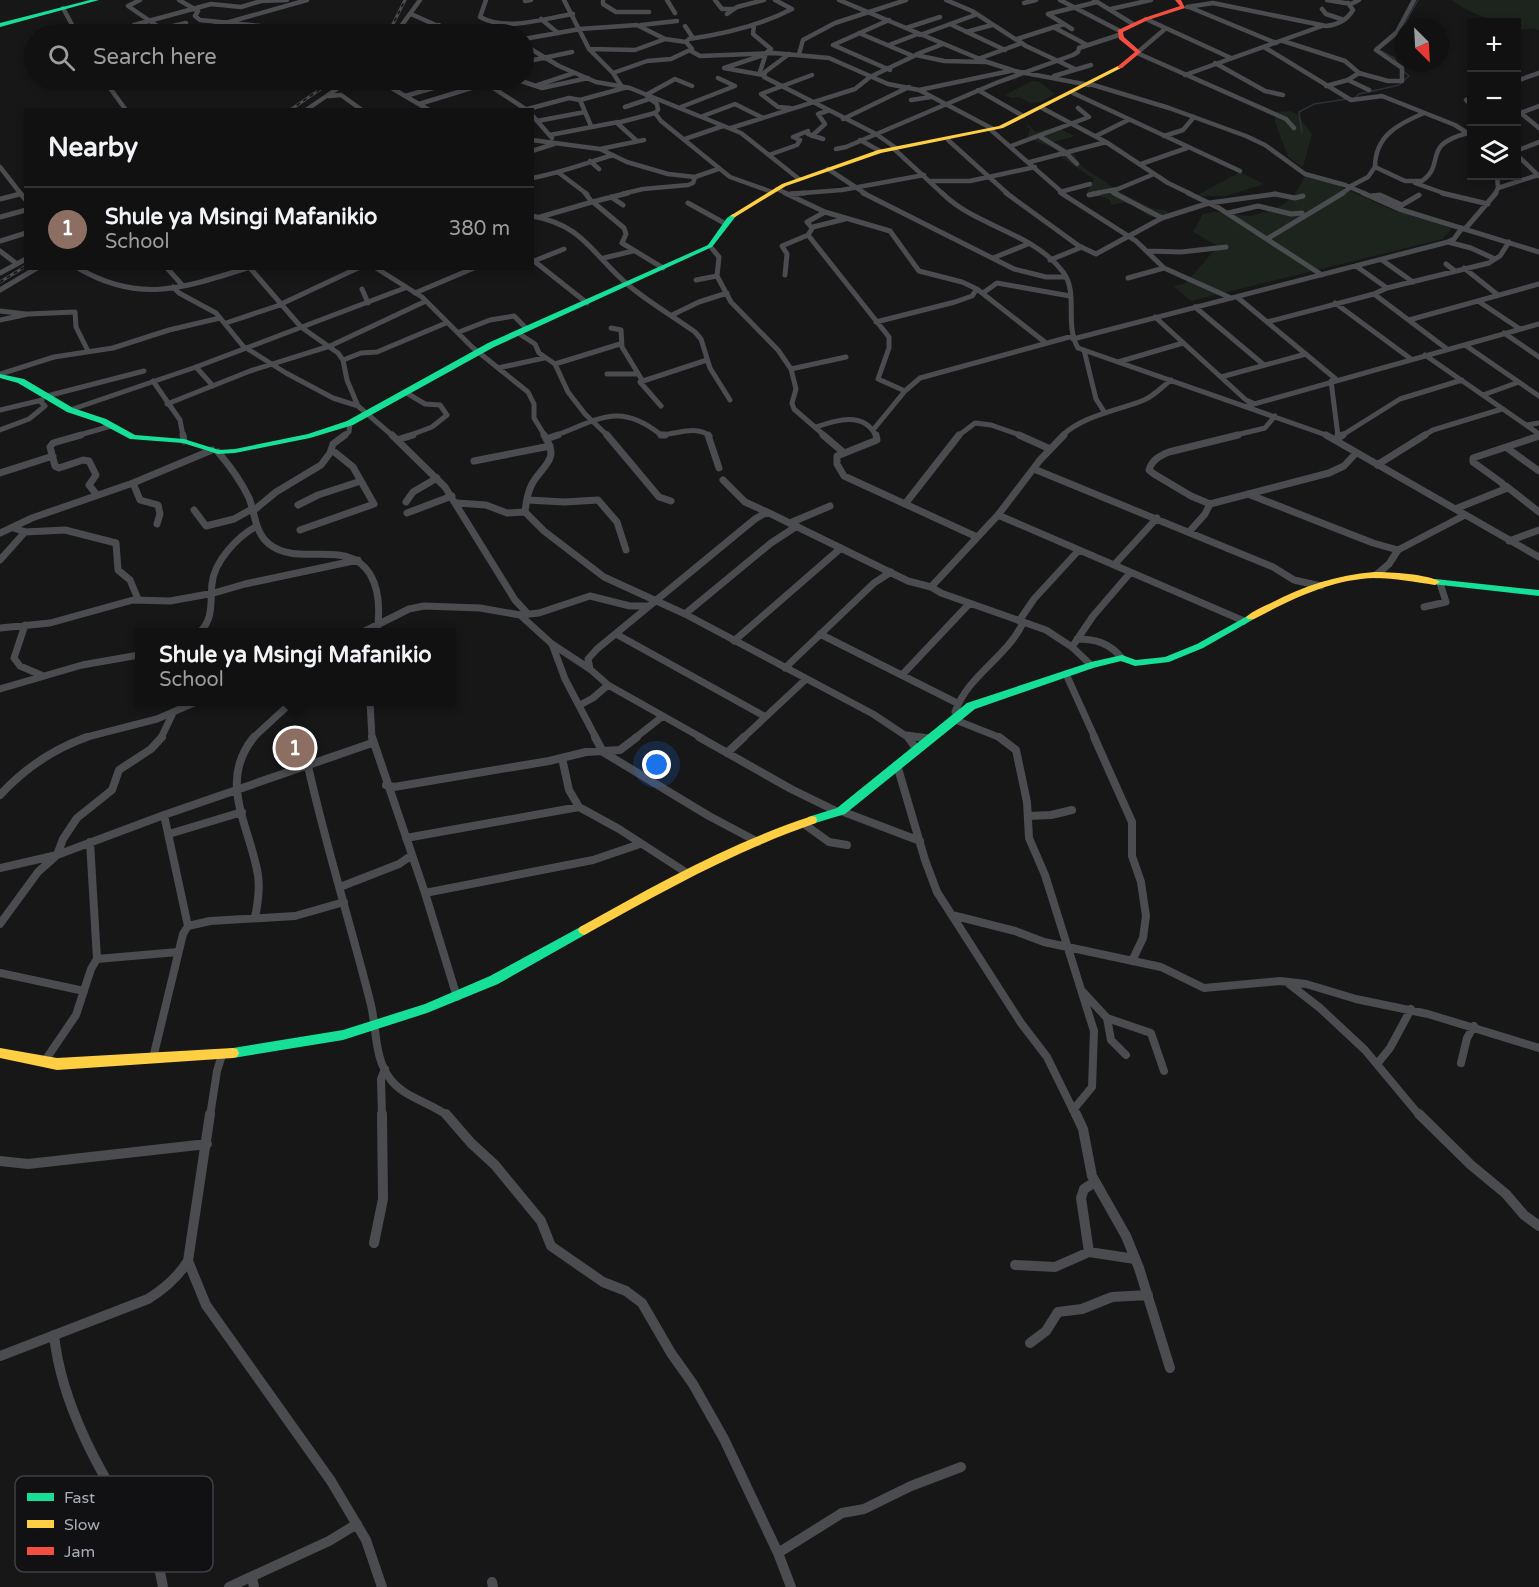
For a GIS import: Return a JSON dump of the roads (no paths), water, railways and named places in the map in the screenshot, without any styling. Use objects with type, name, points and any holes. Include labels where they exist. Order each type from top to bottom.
[{"type":"main road","points":[[0,25],[96,0]]},
{"type":"main road","points":[[0,375],[21,381],[46,398],[70,410],[133,437],[184,441],[215,451],[242,450],[310,436],[350,423],[363,409],[405,392],[523,331],[710,246],[722,236],[726,224],[737,212],[799,178],[880,151],[992,130],[1090,85],[1138,52],[1119,33],[1132,24],[1183,4]]},
{"type":"main road","points":[[0,1053],[57,1064],[222,1054],[343,1035],[457,997],[494,980],[687,873],[758,842],[840,811],[956,717],[981,702],[1091,665],[1122,658],[1141,664],[1180,656],[1296,596],[1321,586],[1357,577],[1376,575],[1539,593]]},
{"type":"street","points":[[140,0],[128,6],[153,24]]},
{"type":"street","points":[[179,0],[198,11],[195,16],[200,20]]},
{"type":"street","points":[[138,24],[227,0]]},
{"type":"street","points":[[213,4],[239,7],[261,1],[287,0]]},
{"type":"street","points":[[225,24],[307,0]]},
{"type":"street","points":[[402,24],[420,0]]},
{"type":"street","points":[[486,0],[480,17],[493,22],[513,23],[573,14]]},
{"type":"street","points":[[525,1],[531,0]]},
{"type":"street","points":[[564,0],[589,50],[613,73],[622,87]]},
{"type":"street","points":[[603,0],[603,4],[616,12],[649,12]]},
{"type":"street","points":[[667,0],[675,13]]},
{"type":"street","points":[[715,0],[722,9],[764,0]]},
{"type":"street","points":[[733,0],[741,6]]},
{"type":"street","points":[[637,25],[665,39],[686,42],[693,38],[724,35],[773,19],[792,9],[775,0]]},
{"type":"street","points":[[838,0],[978,59],[1015,71]]},
{"type":"street","points":[[799,54],[805,38],[867,11],[906,0]]},
{"type":"street","points":[[946,0],[1022,43],[1075,69]]},
{"type":"street","points":[[1024,3],[1036,0]]},
{"type":"street","points":[[1060,0],[1119,33]]},
{"type":"street","points":[[1072,29],[1048,14],[1095,0],[1132,24]]},
{"type":"street","points":[[1111,9],[1151,0]]},
{"type":"street","points":[[1327,0],[1348,3],[1359,0]]},
{"type":"street","points":[[1183,4],[1279,42],[1346,62],[1359,73],[1388,81],[1401,81],[1402,69],[1376,50],[1397,32],[1414,0]]},
{"type":"street","points":[[1183,4],[1214,3],[1323,26]]},
{"type":"street","points":[[1230,8],[1236,3]]},
{"type":"street","points":[[1185,75],[1323,26],[1334,25],[1353,12],[1348,3]]},
{"type":"street","points":[[63,8],[72,24]]},
{"type":"street","points":[[734,8],[727,14],[739,30]]},
{"type":"street","points":[[1322,9],[1326,15],[1341,19]]},
{"type":"street","points":[[411,14],[436,24]]},
{"type":"street","points":[[888,45],[975,15]]},
{"type":"street","points":[[906,28],[940,17]]},
{"type":"street","points":[[181,19],[186,22]]},
{"type":"street","points":[[541,19],[558,33]]},
{"type":"street","points":[[1146,19],[1231,58]]},
{"type":"street","points":[[179,24],[200,20],[240,24]]},
{"type":"street","points":[[534,37],[580,29],[677,21]]},
{"type":"street","points":[[493,22],[497,24]]},
{"type":"street","points":[[889,22],[833,45],[890,70]]},
{"type":"street","points":[[951,24],[1005,50]]},
{"type":"street","points":[[1017,39],[1064,24]]},
{"type":"street","points":[[754,25],[753,34],[771,50],[752,60],[724,68],[763,75],[789,54]]},
{"type":"street","points":[[966,32],[992,25]]},
{"type":"street","points":[[685,26],[693,38]]},
{"type":"street","points":[[1055,28],[1087,45]]},
{"type":"street","points":[[1165,29],[1138,52],[1286,119],[1294,128]]},
{"type":"street","points":[[859,33],[914,55],[944,61],[987,62]]},
{"type":"street","points":[[836,148],[876,134],[978,90],[1077,53],[1079,48],[1119,33]]},
{"type":"street","points":[[589,50],[635,50],[665,39]]},
{"type":"street","points":[[686,42],[700,57],[766,53],[799,54],[839,61],[888,84],[919,90],[992,130],[1030,162],[1060,192],[1127,236],[1164,268],[1220,295],[1235,298],[1306,354],[1334,380],[1336,439]]},
{"type":"street","points":[[978,59],[1022,43]]},
{"type":"street","points":[[732,128],[855,89],[870,77],[890,70],[914,55],[943,44]]},
{"type":"street","points":[[1264,47],[1349,99],[1379,95],[1467,134]]},
{"type":"street","points":[[534,51],[574,73],[601,84],[622,87],[732,128],[799,178]]},
{"type":"street","points":[[613,73],[646,61],[663,61],[692,51]]},
{"type":"street","points":[[534,60],[572,52]]},
{"type":"street","points":[[766,53],[760,72],[766,79],[876,134],[895,148],[950,201],[1028,244],[1050,260],[1066,277],[1076,346],[1250,405],[1336,439],[1356,453],[1539,557]]},
{"type":"street","points":[[839,61],[852,55]]},
{"type":"street","points":[[1215,63],[1264,91],[1283,95]]},
{"type":"street","points":[[1053,77],[1091,65]]},
{"type":"street","points":[[919,90],[938,83],[957,83],[984,75],[1015,71],[1090,85],[1194,117],[1260,142],[1305,174],[1350,187],[1399,209],[1539,250]]},
{"type":"street","points":[[534,87],[574,73]]},
{"type":"street","points":[[1326,86],[1348,80],[1359,73]]},
{"type":"street","points":[[1521,79],[1539,73]]},
{"type":"street","points":[[798,108],[780,107],[761,94],[785,87],[812,75]]},
{"type":"street","points":[[984,75],[996,83]]},
{"type":"street","points":[[534,87],[548,88],[588,78]]},
{"type":"street","points":[[681,108],[735,86],[718,78]]},
{"type":"street","points":[[625,107],[647,97],[675,79],[692,86]]},
{"type":"street","points":[[1348,80],[1369,90]]},
{"type":"street","points":[[530,108],[569,98],[580,99],[622,87]]},
{"type":"street","points":[[843,119],[909,87]]},
{"type":"street","points":[[111,90],[125,108]]},
{"type":"street","points":[[309,108],[334,90]]},
{"type":"street","points":[[395,90],[426,108]]},
{"type":"street","points":[[405,96],[426,90]]},
{"type":"street","points":[[419,104],[471,90]]},
{"type":"street","points":[[498,90],[524,108]]},
{"type":"street","points":[[978,90],[1023,116]]},
{"type":"street","points":[[1337,92],[1364,98]]},
{"type":"street","points":[[718,93],[724,96]]},
{"type":"street","points":[[1073,93],[1240,171]]},
{"type":"street","points":[[327,97],[341,95],[359,108]]},
{"type":"street","points":[[550,135],[656,112],[659,107],[647,97]]},
{"type":"street","points":[[911,100],[931,97]]},
{"type":"street","points":[[580,99],[591,126]]},
{"type":"street","points":[[704,116],[732,102],[764,118]]},
{"type":"street","points":[[1085,113],[1101,106]]},
{"type":"street","points":[[1521,110],[1538,107]]},
{"type":"street","points":[[1042,108],[1096,136],[1154,174],[1228,213],[1322,275]]},
{"type":"street","points":[[1011,146],[1089,117],[1078,108]]},
{"type":"street","points":[[769,155],[797,145],[800,140],[794,138],[825,124],[818,114],[827,111]]},
{"type":"street","points":[[537,121],[585,112]]},
{"type":"street","points":[[656,112],[673,132],[685,139],[718,169],[734,180],[789,194],[825,212],[890,231],[897,237],[899,244],[922,273],[962,282],[977,289],[1046,343]]},
{"type":"street","points":[[1267,239],[1322,208],[1368,177],[1375,167],[1380,147],[1389,130],[1424,113]]},
{"type":"street","points":[[1521,113],[1539,128]]},
{"type":"street","points":[[534,117],[557,143]]},
{"type":"street","points":[[1164,136],[1183,130],[1194,117]]},
{"type":"street","points":[[1096,136],[1128,120]]},
{"type":"street","points":[[618,122],[618,126],[637,141]]},
{"type":"street","points":[[685,139],[723,126]]},
{"type":"street","points":[[808,133],[823,139]]},
{"type":"street","points":[[1039,136],[1065,152],[1077,164]]},
{"type":"street","points":[[1414,183],[1428,177],[1436,152],[1443,142],[1467,136]]},
{"type":"street","points":[[534,140],[600,149],[646,168],[695,177],[718,169]]},
{"type":"street","points":[[600,149],[644,140]]},
{"type":"street","points":[[860,140],[880,151]]},
{"type":"street","points":[[948,140],[987,177],[1082,247],[1098,254],[1162,218],[1209,203],[1275,194],[1295,198],[1303,196]]},
{"type":"street","points":[[1030,162],[1106,142]]},
{"type":"street","points":[[1521,150],[1539,142]]},
{"type":"street","points":[[534,151],[557,143]]},
{"type":"street","points":[[1141,164],[1187,148]]},
{"type":"street","points":[[534,178],[559,173],[570,167],[613,155]]},
{"type":"street","points":[[1498,188],[1538,176],[1521,158]]},
{"type":"street","points":[[590,161],[599,169]]},
{"type":"street","points":[[1521,166],[1528,166]]},
{"type":"street","points":[[0,167],[11,176],[24,198]]},
{"type":"street","points":[[931,181],[963,182],[1035,167]]},
{"type":"street","points":[[1375,167],[1451,196],[1488,204]]},
{"type":"street","points":[[828,169],[854,187],[1020,271],[1046,277],[1066,277]]},
{"type":"street","points":[[559,173],[575,188],[584,190],[593,202],[624,228],[626,234],[622,243],[663,268]]},
{"type":"street","points":[[1089,195],[1111,191],[1154,174]]},
{"type":"street","points":[[789,194],[854,187],[924,175]]},
{"type":"street","points":[[535,217],[643,189],[688,185],[693,183],[695,177]]},
{"type":"street","points":[[1455,242],[1464,228],[1488,204],[1498,188],[1497,180]]},
{"type":"street","points":[[1060,192],[1090,184]]},
{"type":"street","points":[[1111,191],[1162,218]]},
{"type":"street","points":[[0,199],[20,194]]},
{"type":"street","points":[[1370,196],[1380,195],[1404,205],[1419,195]]},
{"type":"street","points":[[611,197],[623,205]]},
{"type":"street","points":[[688,203],[726,224]]},
{"type":"street","points":[[1228,213],[1252,206],[1291,214],[1302,213]]},
{"type":"street","points":[[0,217],[24,211]]},
{"type":"street","points":[[812,228],[807,222],[825,212]]},
{"type":"street","points":[[535,217],[558,222],[577,232],[627,284],[700,337],[707,360],[729,400]]},
{"type":"street","points":[[785,275],[787,254],[782,246],[808,235],[812,228],[845,219]]},
{"type":"street","points":[[1464,228],[1539,250]]},
{"type":"street","points":[[0,241],[24,234]]},
{"type":"street","points":[[808,235],[891,342],[885,363],[877,377],[883,383],[905,391]]},
{"type":"street","points":[[873,430],[905,391],[925,375],[1448,243],[1455,242],[1496,259]]},
{"type":"street","points":[[1267,322],[1496,259],[1509,242]]},
{"type":"street","points":[[993,258],[1028,244]]},
{"type":"street","points":[[710,246],[719,257],[717,276],[734,306],[771,342],[791,369],[796,389],[792,406],[796,413],[816,427],[843,452]]},
{"type":"street","points":[[1050,260],[1082,247]]},
{"type":"street","points":[[1147,251],[1181,252],[1226,247]]},
{"type":"street","points":[[534,261],[564,249]]},
{"type":"street","points":[[604,258],[633,251]]},
{"type":"street","points":[[1,253],[17,264]]},
{"type":"street","points":[[0,273],[24,260]]},
{"type":"street","points":[[1382,260],[1413,282]]},
{"type":"street","points":[[534,262],[587,303]]},
{"type":"street","points":[[1446,264],[1455,271]]},
{"type":"street","points":[[1356,266],[1387,288]]},
{"type":"street","points":[[1128,278],[1164,268]]},
{"type":"street","points":[[1464,268],[1498,295]]},
{"type":"street","points":[[0,290],[35,270]]},
{"type":"street","points":[[82,270],[115,286],[132,290],[183,286],[242,270]]},
{"type":"street","points":[[169,270],[183,286]]},
{"type":"street","points":[[208,270],[213,278]]},
{"type":"street","points":[[251,270],[301,327],[330,346],[344,360],[348,380],[363,409],[437,478],[452,496],[524,614],[552,644],[590,669],[608,685],[809,799],[920,841]]},
{"type":"street","points":[[226,322],[281,305],[353,270]]},
{"type":"street","points":[[379,270],[426,301],[479,353],[528,392],[535,403],[535,420],[550,446],[551,456],[533,483],[527,500],[525,512],[535,524],[594,570],[653,603],[685,614],[907,735],[931,739]]},
{"type":"street","points":[[415,293],[469,270]]},
{"type":"street","points":[[696,280],[717,276]]},
{"type":"street","points":[[983,293],[997,283],[1070,296]]},
{"type":"street","points":[[1409,320],[1539,284]]},
{"type":"street","points":[[173,287],[179,293],[203,304],[226,322],[246,348],[333,398],[363,409]]},
{"type":"street","points":[[70,410],[196,368],[405,288]]},
{"type":"street","points":[[362,289],[368,303]]},
{"type":"street","points":[[876,322],[972,297],[977,289]]},
{"type":"street","points":[[672,315],[699,302],[727,293]]},
{"type":"street","points":[[1374,294],[1447,349]]},
{"type":"street","points":[[167,404],[272,364],[330,346],[426,301]]},
{"type":"street","points":[[1478,301],[1520,329]]},
{"type":"street","points":[[1335,303],[1411,359]]},
{"type":"street","points":[[1195,307],[1264,365]]},
{"type":"street","points":[[0,311],[28,314],[75,312],[76,327],[88,351]]},
{"type":"street","points":[[0,320],[28,314]]},
{"type":"street","points":[[459,332],[490,320],[514,316],[539,353],[555,364],[568,392],[591,422],[610,438],[659,497],[671,501]]},
{"type":"street","points":[[1155,317],[1250,405]]},
{"type":"street","points":[[0,375],[54,357],[123,345],[169,330],[220,318]]},
{"type":"street","points":[[344,360],[361,353],[377,352],[446,323]]},
{"type":"street","points":[[1250,405],[1539,324]]},
{"type":"street","points":[[611,328],[621,330],[620,344],[634,365],[636,374],[642,380],[641,384],[662,406]]},
{"type":"street","points":[[1504,333],[1539,357]]},
{"type":"street","points":[[1118,362],[1182,343]]},
{"type":"street","points":[[555,364],[620,344]]},
{"type":"street","points":[[1465,345],[1539,396]]},
{"type":"street","points":[[1084,350],[1096,399],[1105,413]]},
{"type":"street","points":[[1221,377],[1306,354]]},
{"type":"street","points":[[1425,355],[1539,435],[1508,448],[1471,459],[1539,512]]},
{"type":"street","points":[[791,369],[846,357]]},
{"type":"street","points":[[498,368],[544,358]]},
{"type":"street","points":[[642,380],[707,360]]},
{"type":"street","points":[[196,368],[213,386]]},
{"type":"street","points":[[0,410],[144,371]]},
{"type":"street","points":[[607,374],[636,374]]},
{"type":"street","points":[[931,587],[932,582],[998,515],[1050,449],[1073,427],[1105,413],[1148,399],[1171,380]]},
{"type":"street","points":[[1336,439],[1400,399],[1462,380]]},
{"type":"street","points":[[153,381],[180,420],[184,441]]},
{"type":"street","points":[[1484,395],[1519,382]]},
{"type":"street","points":[[397,440],[434,426],[447,415],[440,405],[425,404],[405,392]]},
{"type":"street","points":[[0,430],[35,416],[45,406],[46,398]]},
{"type":"street","points":[[1377,465],[1434,430],[1502,409]]},
{"type":"street","points":[[546,438],[613,414],[645,422],[661,435],[690,429],[705,432],[710,436],[714,457],[719,468]]},
{"type":"street","points":[[1275,416],[1271,424],[1265,428],[1159,456],[1150,463],[1149,470],[1191,496],[1210,504],[1329,473],[1344,466],[1356,453]]},
{"type":"street","points":[[816,427],[852,417],[873,430],[877,440],[843,452],[835,458],[844,476],[976,537]]},
{"type":"street","points":[[194,510],[206,526],[234,519],[253,510],[282,488],[319,468],[332,450],[333,444],[349,432],[350,423]]},
{"type":"street","points":[[905,504],[957,435],[971,424],[981,423],[993,426],[1034,440],[1050,449]]},
{"type":"street","points":[[1527,425],[1539,423]]},
{"type":"street","points":[[98,495],[89,484],[96,475],[89,461],[83,460],[59,468],[55,466],[50,447],[53,443],[111,426]]},
{"type":"street","points":[[474,461],[550,446]]},
{"type":"street","points":[[1508,448],[1539,471]]},
{"type":"street","points":[[300,530],[373,505],[350,464],[332,450]]},
{"type":"street","points":[[0,533],[32,518],[133,483],[215,451],[238,475],[240,485],[253,510],[257,526],[267,543],[279,550],[331,553],[358,560],[368,568],[380,602],[378,628]]},
{"type":"street","points":[[0,473],[53,456]]},
{"type":"street","points":[[1034,469],[1273,567],[1294,580],[1321,586]]},
{"type":"street","points":[[406,502],[413,492],[437,478]]},
{"type":"street","points":[[723,480],[745,502],[891,573],[969,604],[1046,630],[1072,647],[1091,665]]},
{"type":"street","points":[[298,505],[318,495],[360,481]]},
{"type":"street","points":[[133,483],[140,500],[158,505],[160,514],[157,524]]},
{"type":"street","points":[[1455,509],[1501,491],[1506,486]]},
{"type":"street","points":[[1248,494],[1356,537],[1398,550]]},
{"type":"street","points":[[407,513],[452,496]]},
{"type":"street","points":[[527,500],[565,502],[598,500],[616,522],[626,550]]},
{"type":"street","points":[[457,504],[486,505],[507,513],[525,512]]},
{"type":"street","points":[[1189,532],[1205,514],[1210,504]]},
{"type":"street","points":[[685,614],[794,524],[830,506]]},
{"type":"street","points":[[590,669],[588,660],[591,655],[755,519],[767,512]]},
{"type":"street","points":[[998,515],[1244,621]]},
{"type":"street","points":[[1376,575],[1389,564],[1398,550],[1465,515]]},
{"type":"street","points":[[1114,565],[1157,518]]},
{"type":"street","points":[[204,628],[209,622],[214,593],[213,580],[230,545],[239,536],[257,526]]},
{"type":"street","points":[[14,528],[25,532],[65,530],[116,543],[118,570],[130,580],[138,599]]},
{"type":"street","points":[[1509,541],[1539,530]]},
{"type":"street","points":[[0,560],[25,532]]},
{"type":"street","points":[[734,641],[841,548]]},
{"type":"street","points":[[1073,1110],[1088,1094],[1093,1081],[1094,1031],[1045,875],[1029,838],[1029,816],[1016,750],[999,737],[956,717],[955,712],[957,703],[969,686],[1016,636],[1034,599],[1079,550]]},
{"type":"street","points":[[0,627],[50,623],[105,606],[138,599],[170,601],[214,593],[358,560]]},
{"type":"street","points":[[785,668],[874,583],[891,573]]},
{"type":"street","points":[[1072,647],[1093,616],[1130,573]]},
{"type":"street","points":[[1424,607],[1446,602],[1440,583]]},
{"type":"street","points":[[369,628],[409,609],[424,606],[480,608],[524,614],[552,610],[586,596],[630,606],[653,603]]},
{"type":"street","points":[[902,675],[969,604]]},
{"type":"street","points":[[25,625],[13,652],[12,660],[15,665],[43,675]]},
{"type":"street","points":[[616,633],[764,716]]},
{"type":"street","points":[[820,634],[957,703]]},
{"type":"street","points":[[1077,639],[1101,640],[1113,647],[1122,658]]},
{"type":"street","points":[[552,644],[562,673],[603,752],[616,757],[709,816],[758,842]]},
{"type":"street","points":[[0,689],[93,662],[135,656]]},
{"type":"street","points":[[1066,674],[1132,822],[1132,856],[1141,882],[1146,916],[1143,938],[1132,961]]},
{"type":"street","points":[[727,753],[806,679]]},
{"type":"street","points":[[580,705],[593,698],[608,685]]},
{"type":"street","points":[[0,795],[38,760],[68,744],[172,715],[189,706]]},
{"type":"street","points":[[255,917],[258,901],[258,873],[237,791],[237,768],[246,749],[288,706]]},
{"type":"street","points":[[370,706],[372,743],[425,893],[457,997]]},
{"type":"street","points":[[0,924],[38,872],[57,855],[63,838],[77,818],[112,790],[119,770],[151,752],[159,743],[172,715]]},
{"type":"street","points":[[616,757],[620,750],[663,716]]},
{"type":"street","points":[[907,735],[917,750]]},
{"type":"street","points":[[0,868],[57,855],[164,815],[372,743]]},
{"type":"street","points":[[386,785],[394,787],[586,752],[620,750]]},
{"type":"street","points":[[562,758],[568,790],[574,803],[687,873]]},
{"type":"street","points":[[897,765],[937,892],[1022,1023],[1047,1057],[1083,1129],[1095,1182],[1126,1236],[1148,1295],[1170,1368]]},
{"type":"street","points":[[308,766],[310,784],[367,984],[378,1052],[390,1079],[403,1091],[435,1106],[451,1118],[471,1143],[495,1165],[541,1221],[551,1246],[603,1282],[626,1291],[642,1303],[715,1423],[792,1587]]},
{"type":"street","points":[[406,838],[579,807]]},
{"type":"street","points":[[1029,816],[1051,815],[1072,810]]},
{"type":"street","points":[[169,834],[242,812]]},
{"type":"street","points":[[153,1058],[178,952],[188,926],[164,815]]},
{"type":"street","points":[[804,824],[836,844],[848,845]]},
{"type":"street","points":[[44,1062],[76,1015],[91,969],[97,959],[98,928],[91,873],[90,842]]},
{"type":"street","points":[[425,893],[593,860],[640,844]]},
{"type":"street","points":[[340,887],[399,864],[412,855]]},
{"type":"street","points":[[188,926],[204,921],[295,916],[344,902]]},
{"type":"street","points":[[952,915],[1015,931],[1044,942],[1066,945],[1175,972],[1204,988],[1287,982],[1411,1009],[1474,1026],[1539,1048]]},
{"type":"street","points":[[97,959],[178,952]]},
{"type":"street","points":[[0,973],[84,991]]},
{"type":"street","points":[[1287,982],[1320,1008],[1377,1064],[1417,1113],[1471,1165],[1506,1194],[1524,1215],[1539,1226]]},
{"type":"street","points":[[1081,990],[1107,1018],[1151,1033],[1164,1071]]},
{"type":"street","points":[[1377,1064],[1390,1048],[1411,1009]]},
{"type":"street","points":[[1107,1018],[1111,1040],[1126,1055]]},
{"type":"street","points":[[1461,1063],[1464,1046],[1474,1026]]},
{"type":"street","points":[[0,1356],[148,1299],[162,1291],[177,1277],[188,1261],[217,1071],[222,1054]]},
{"type":"street","points":[[374,1243],[383,1199],[381,1079],[385,1069]]},
{"type":"street","points":[[0,1161],[28,1164],[207,1144]]},
{"type":"street","points":[[1089,1252],[1081,1198],[1084,1190],[1095,1182]]},
{"type":"street","points":[[1015,1265],[1055,1267],[1089,1252],[1135,1259]]},
{"type":"street","points":[[188,1261],[206,1305],[331,1481],[357,1524],[366,1540],[382,1587]]},
{"type":"street","points":[[1030,1343],[1046,1331],[1058,1312],[1082,1309],[1112,1297],[1148,1295]]},
{"type":"street","points":[[54,1335],[56,1355],[83,1438],[105,1476]]},
{"type":"street","points":[[778,1553],[842,1513],[864,1509],[911,1485],[961,1467]]},
{"type":"street","points":[[228,1587],[253,1582],[357,1524]]},
{"type":"street","points":[[160,1572],[164,1587]]},
{"type":"waterway","points":[[1386,44],[1400,32],[1418,0]]},
{"type":"waterway","points":[[1381,51],[1395,60]]},
{"type":"waterway","points":[[1356,97],[1359,94],[1399,85],[1409,76],[1404,72]]},
{"type":"waterway","points":[[1302,133],[1299,112],[1314,104],[1347,99]]},
{"type":"railway","points":[[393,24],[405,0]]},
{"type":"railway","points":[[293,108],[319,90]]},
{"type":"railway","points":[[0,282],[24,267]]},
{"type":"place","name":"Shule ya Msingi Mafanikio","points":[[295,748]]}]
